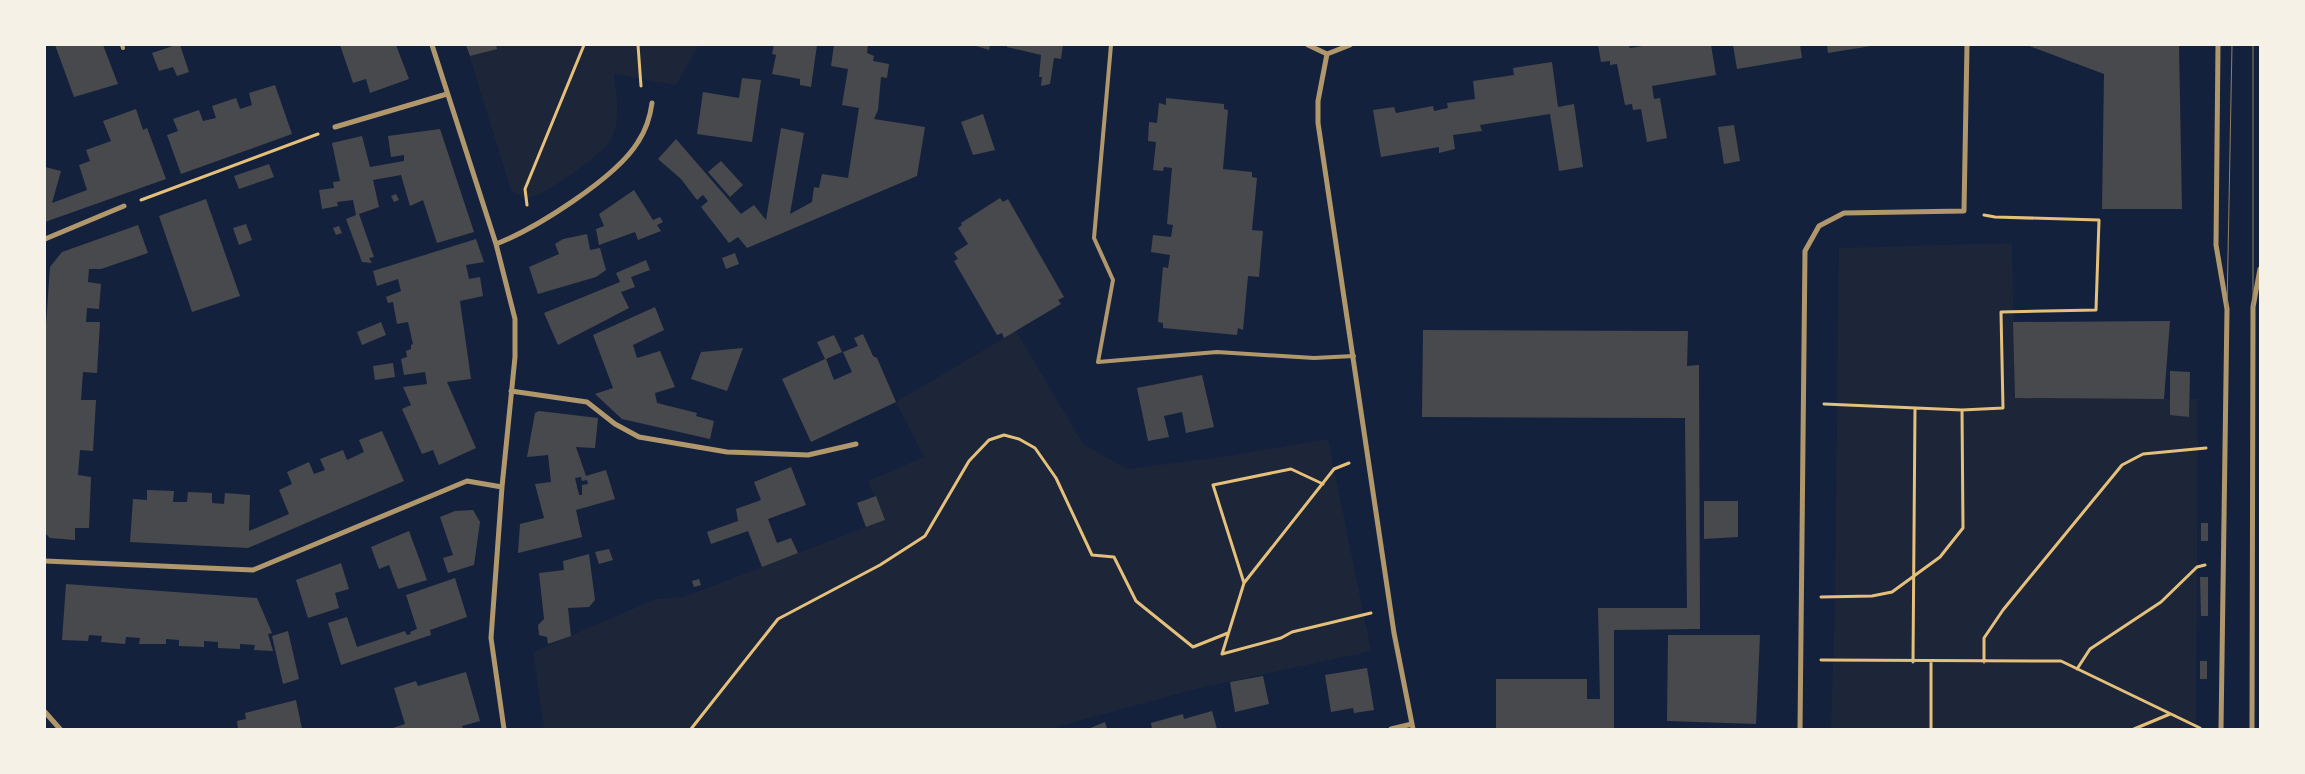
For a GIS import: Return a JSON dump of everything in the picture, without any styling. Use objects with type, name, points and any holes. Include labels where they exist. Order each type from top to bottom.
[{"type":"street","points":[[432,45],[496,244],[516,320],[515,357],[502,486],[490,638],[504,729]]},
{"type":"street","points":[[1308,45],[1327,54],[1350,45]]},
{"type":"street","points":[[1800,729],[1805,251],[1819,226],[1844,213],[1964,211],[1967,45]]},
{"type":"street","points":[[2218,45],[2216,245],[2227,309],[2221,729]]},
{"type":"street","points":[[1327,54],[1318,101],[1318,123],[1391,608],[1412,727],[1391,729]]},
{"type":"street","points":[[335,127],[447,94]]},
{"type":"street","points":[[496,244],[536,226],[614,170],[637,144],[650,120],[652,103]]},
{"type":"street","points":[[45,239],[124,206]]},
{"type":"street","points":[[2252,729],[2253,307],[2260,269]]},
{"type":"street","points":[[511,391],[587,402],[615,424],[639,438],[727,452],[808,455],[856,444]]},
{"type":"street","points":[[45,561],[253,570],[467,481],[502,486]]},
{"type":"street","points":[[45,712],[60,729]]},
{"type":"lane","points":[[1111,45],[1094,238],[1113,280],[1098,362],[1216,352],[1314,358],[1354,356]]},
{"type":"path","points":[[525,190],[584,45]]},
{"type":"path","points":[[638,45],[640,84],[652,103]]},
{"type":"path","points":[[124,206],[335,127]]},
{"type":"path","points":[[1804,403],[1962,410],[2003,408],[2000,312],[2096,310],[2099,220],[1995,217],[1964,211]]},
{"type":"path","points":[[1913,662],[1915,408]]},
{"type":"path","points":[[1802,597],[1872,596],[1892,592],[1940,557],[1963,528],[1962,410]]},
{"type":"path","points":[[691,729],[778,619],[880,565],[925,536],[969,461],[989,440],[1004,435],[1019,439],[1035,448],[1056,478],[1092,555],[1114,557],[1136,600],[1193,647],[1228,633]]},
{"type":"path","points":[[1984,662],[1984,638],[2003,610],[2122,465],[2143,454],[2225,446]]},
{"type":"path","points":[[1368,456],[1334,470],[1244,583],[1222,654],[1281,638],[1292,632],[1391,608]]},
{"type":"path","points":[[1244,583],[1213,485],[1291,469],[1323,484]]},
{"type":"path","points":[[2077,669],[2090,649],[2161,602],[2197,567],[2223,561]]},
{"type":"path","points":[[1801,660],[1913,662],[2061,661],[2203,729]]},
{"type":"path","points":[[1931,662],[1931,729]]},
{"type":"path","points":[[2134,729],[2171,714]]},
{"type":"shaded area","points":[[466,45],[698,46],[676,85],[614,74],[617,117],[614,133],[610,141],[596,155],[549,189],[532,197],[526,197],[511,190]]},
{"type":"shaded area","points":[[2012,243],[2015,398],[2198,399],[2196,729],[1831,729],[1835,597],[1839,248]]},
{"type":"shaded area","points":[[1016,331],[1083,444],[1127,469],[1229,456],[1328,439],[1371,651],[1199,688],[1049,729],[544,729],[533,652],[656,599],[684,597],[884,520],[868,481],[924,457],[896,402]]},
{"type":"building","points":[[55,45],[103,45],[118,84],[74,97]]},
{"type":"building","points":[[180,45],[189,72],[177,76],[173,67],[159,71],[152,53]]},
{"type":"building","points":[[340,45],[396,45],[409,79],[370,93],[366,79],[353,83]]},
{"type":"building","points":[[466,45],[496,45],[497,49],[470,56]]},
{"type":"building","points":[[774,45],[817,45],[811,87],[800,85],[800,79],[772,74],[776,55],[772,54]]},
{"type":"building","points":[[834,45],[868,45],[867,53],[874,56],[873,61],[889,64],[887,78],[881,77],[878,110],[874,119],[925,127],[917,176],[747,248],[738,237],[729,243],[701,207],[708,201],[703,195],[697,200],[681,179],[658,159],[676,139],[741,214],[754,205],[766,220],[781,128],[804,133],[790,214],[812,202],[814,187],[819,188],[822,174],[848,178],[859,108],[842,105],[848,69],[831,66]]},
{"type":"building","points":[[973,45],[990,45],[989,50]]},
{"type":"building","points":[[1007,45],[1063,45],[1061,59],[1054,58],[1050,84],[1041,86],[1042,77],[1039,77],[1041,55],[1007,47]]},
{"type":"building","points":[[1598,45],[1629,45],[1630,48],[1649,45],[1711,45],[1716,75],[1652,86],[1654,99],[1660,98],[1667,138],[1647,142],[1641,109],[1633,110],[1632,104],[1625,105],[1617,64],[1610,65],[1610,61],[1601,62]]},
{"type":"building","points":[[1733,45],[1800,45],[1802,58],[1737,69]]},
{"type":"building","points":[[1827,45],[1871,45],[1871,46],[1828,53]]},
{"type":"building","points":[[2027,45],[2179,45],[2182,209],[2102,209],[2104,74]]},
{"type":"building","points":[[1552,62],[1558,107],[1574,104],[1583,167],[1559,171],[1550,114],[1480,125],[1482,131],[1453,135],[1455,149],[1439,153],[1439,147],[1381,157],[1373,110],[1394,107],[1396,113],[1433,106],[1434,111],[1448,108],[1447,103],[1475,99],[1473,81],[1514,75],[1513,68]]},
{"type":"building","points":[[742,78],[761,80],[752,142],[697,134],[703,92],[739,98]]},
{"type":"building","points":[[275,85],[292,134],[181,174],[167,135],[178,131],[173,119],[199,110],[203,121],[216,118],[212,106],[236,98],[240,109],[252,105],[249,93]]},
{"type":"building","points":[[1166,98],[1224,104],[1224,109],[1228,110],[1223,169],[1252,172],[1252,177],[1257,178],[1252,230],[1263,231],[1259,277],[1248,276],[1243,330],[1238,328],[1237,335],[1163,328],[1163,323],[1158,322],[1163,267],[1168,268],[1170,255],[1151,252],[1153,235],[1171,237],[1173,225],[1167,224],[1172,168],[1164,167],[1163,171],[1153,170],[1156,142],[1148,141],[1149,122],[1157,123],[1159,103],[1166,105]]},
{"type":"building","points":[[136,109],[143,130],[147,128],[166,179],[45,222],[45,167],[61,171],[52,203],[87,190],[79,165],[90,161],[86,150],[111,141],[103,121]]},
{"type":"building","points":[[983,114],[995,150],[973,155],[961,122]]},
{"type":"building","points":[[1734,125],[1740,161],[1724,164],[1718,127]]},
{"type":"building","points":[[440,129],[474,232],[437,243],[423,200],[410,206],[401,175],[373,180],[379,207],[359,214],[374,257],[369,258],[372,263],[362,262],[346,219],[356,215],[353,200],[337,202],[338,206],[322,209],[319,190],[334,188],[333,182],[340,181],[332,143],[362,136],[370,167],[404,161],[404,155],[391,157],[388,136]]},
{"type":"building","points":[[721,161],[743,185],[730,197],[708,172]]},
{"type":"building","points":[[269,164],[274,177],[239,189],[234,176]]},
{"type":"building","points":[[634,190],[653,220],[660,217],[663,222],[657,225],[661,231],[638,240],[635,232],[599,245],[596,229],[604,226],[599,214]]},
{"type":"building","points":[[396,194],[399,200],[394,202],[391,196]]},
{"type":"building","points":[[1000,198],[1003,202],[1008,199],[1064,297],[1058,300],[1061,304],[1004,338],[1002,333],[997,335],[954,261],[958,259],[954,253],[968,244],[958,228],[962,225],[961,223]]},
{"type":"building","points":[[206,199],[240,296],[192,312],[159,216]]},
{"type":"building","points":[[246,224],[252,240],[239,245],[233,228]]},
{"type":"building","points":[[138,225],[148,253],[101,269],[89,269],[88,282],[101,284],[99,309],[87,308],[86,322],[100,322],[97,373],[83,372],[81,400],[96,400],[93,451],[80,450],[78,475],[91,477],[89,528],[75,528],[75,540],[50,538],[45,533],[45,339],[50,267],[62,252]]},
{"type":"building","points":[[339,226],[342,233],[336,235],[333,228]]},
{"type":"building","points":[[587,234],[590,250],[600,248],[606,270],[596,277],[538,294],[529,267],[559,254],[555,244],[563,239]]},
{"type":"building","points":[[476,239],[484,262],[466,265],[469,279],[480,277],[483,296],[460,301],[471,379],[447,382],[476,448],[439,465],[433,450],[422,454],[402,409],[411,405],[403,387],[427,384],[425,372],[404,375],[401,359],[407,357],[406,351],[411,349],[413,344],[408,322],[397,324],[393,302],[388,303],[386,297],[401,291],[398,279],[377,286],[373,271]]},
{"type":"building","points":[[735,253],[739,264],[726,269],[722,258]]},
{"type":"building","points":[[646,260],[650,270],[631,277],[635,287],[621,292],[629,308],[558,345],[544,313],[620,282],[616,273]]},
{"type":"building","points":[[655,307],[664,330],[633,345],[637,358],[660,351],[675,387],[655,393],[657,403],[697,413],[696,416],[714,421],[710,439],[622,419],[595,394],[613,388],[593,335]]},
{"type":"building","points":[[2170,321],[2164,399],[2015,398],[2013,322]]},
{"type":"building","points":[[381,322],[386,335],[362,345],[357,332]]},
{"type":"building","points":[[1423,330],[1688,331],[1687,366],[1699,365],[1700,629],[1614,630],[1614,729],[1496,729],[1496,679],[1587,679],[1587,699],[1600,699],[1598,608],[1687,608],[1685,418],[1422,417]]},
{"type":"building","points":[[863,334],[873,356],[877,358],[896,402],[811,442],[782,379],[825,359],[817,342],[834,335],[842,352],[826,359],[834,380],[852,372],[843,352],[858,346],[854,338]]},
{"type":"building","points":[[743,348],[727,391],[691,379],[701,352]]},
{"type":"building","points":[[393,363],[395,377],[375,380],[373,366]]},
{"type":"building","points":[[2170,371],[2190,372],[2189,417],[2170,415]]},
{"type":"building","points":[[1202,375],[1214,427],[1186,433],[1182,412],[1164,416],[1169,437],[1148,441],[1137,388]]},
{"type":"building","points":[[539,411],[598,418],[595,448],[576,447],[586,476],[606,470],[615,499],[576,510],[582,537],[518,553],[520,524],[544,518],[535,484],[551,482],[548,455],[527,457],[535,413]],"holes":[[[581,477],[582,481],[587,480],[588,484],[582,485],[582,495],[579,495],[575,478]]]},
{"type":"building","points":[[382,431],[404,481],[248,548],[130,542],[133,499],[147,500],[147,490],[174,491],[173,502],[187,502],[188,492],[212,493],[212,503],[224,504],[225,493],[250,495],[249,531],[289,514],[279,490],[292,484],[287,472],[309,462],[314,474],[325,470],[320,459],[343,450],[347,460],[364,452],[359,440]]},
{"type":"building","points":[[791,467],[806,505],[768,519],[777,543],[791,538],[798,553],[762,567],[748,531],[711,544],[707,532],[738,521],[736,509],[761,500],[754,482]]},
{"type":"building","points":[[876,496],[885,520],[866,527],[857,503]]},
{"type":"building","points":[[1704,501],[1738,501],[1738,537],[1704,539]]},
{"type":"building","points":[[473,510],[480,522],[474,565],[448,573],[443,558],[453,555],[440,517],[455,511]]},
{"type":"building","points":[[2201,523],[2208,523],[2208,541],[2201,541]]},
{"type":"building","points":[[409,531],[427,580],[398,589],[389,565],[379,569],[371,547]]},
{"type":"building","points":[[609,549],[613,560],[599,564],[595,552]]},
{"type":"building","points":[[589,554],[595,600],[589,607],[568,608],[571,636],[548,644],[547,637],[539,635],[538,625],[544,619],[539,573],[564,570],[563,561]]},
{"type":"building","points":[[341,563],[349,589],[335,593],[339,608],[308,618],[296,580]]},
{"type":"building","points":[[2200,577],[2208,577],[2208,616],[2201,616]]},
{"type":"building","points":[[455,578],[467,617],[430,630],[431,635],[341,665],[328,623],[347,617],[357,647],[405,631],[407,635],[411,634],[410,632],[417,629],[406,595]]},
{"type":"building","points":[[699,579],[701,585],[694,587],[692,581]]},
{"type":"building","points":[[66,584],[257,598],[272,633],[268,634],[273,651],[254,650],[255,645],[240,644],[240,649],[218,648],[218,642],[204,641],[204,647],[179,646],[179,640],[166,639],[166,644],[139,644],[140,638],[126,637],[125,644],[101,642],[102,636],[89,635],[88,641],[62,640]]},
{"type":"building","points":[[288,631],[299,679],[283,684],[272,636]]},
{"type":"building","points":[[1668,635],[1760,635],[1756,724],[1667,721]]},
{"type":"building","points":[[2200,661],[2207,661],[2207,679],[2200,679]]},
{"type":"building","points":[[1367,668],[1374,710],[1354,713],[1353,708],[1331,712],[1325,675]]},
{"type":"building","points":[[466,672],[480,721],[462,726],[463,729],[390,729],[405,724],[394,688],[416,681],[418,686]]},
{"type":"building","points":[[1263,676],[1269,704],[1235,712],[1230,682]]},
{"type":"building","points":[[296,700],[302,729],[238,729],[237,721],[246,719],[245,713]]},
{"type":"building","points":[[1212,711],[1217,729],[1152,729],[1151,723],[1183,714],[1184,719]]},
{"type":"building","points":[[1105,722],[1107,729],[1088,729]]},
{"type":"tram line","points":[[2227,309],[2232,45]]},
{"type":"tram line","points":[[2253,45],[2253,307]]}]
